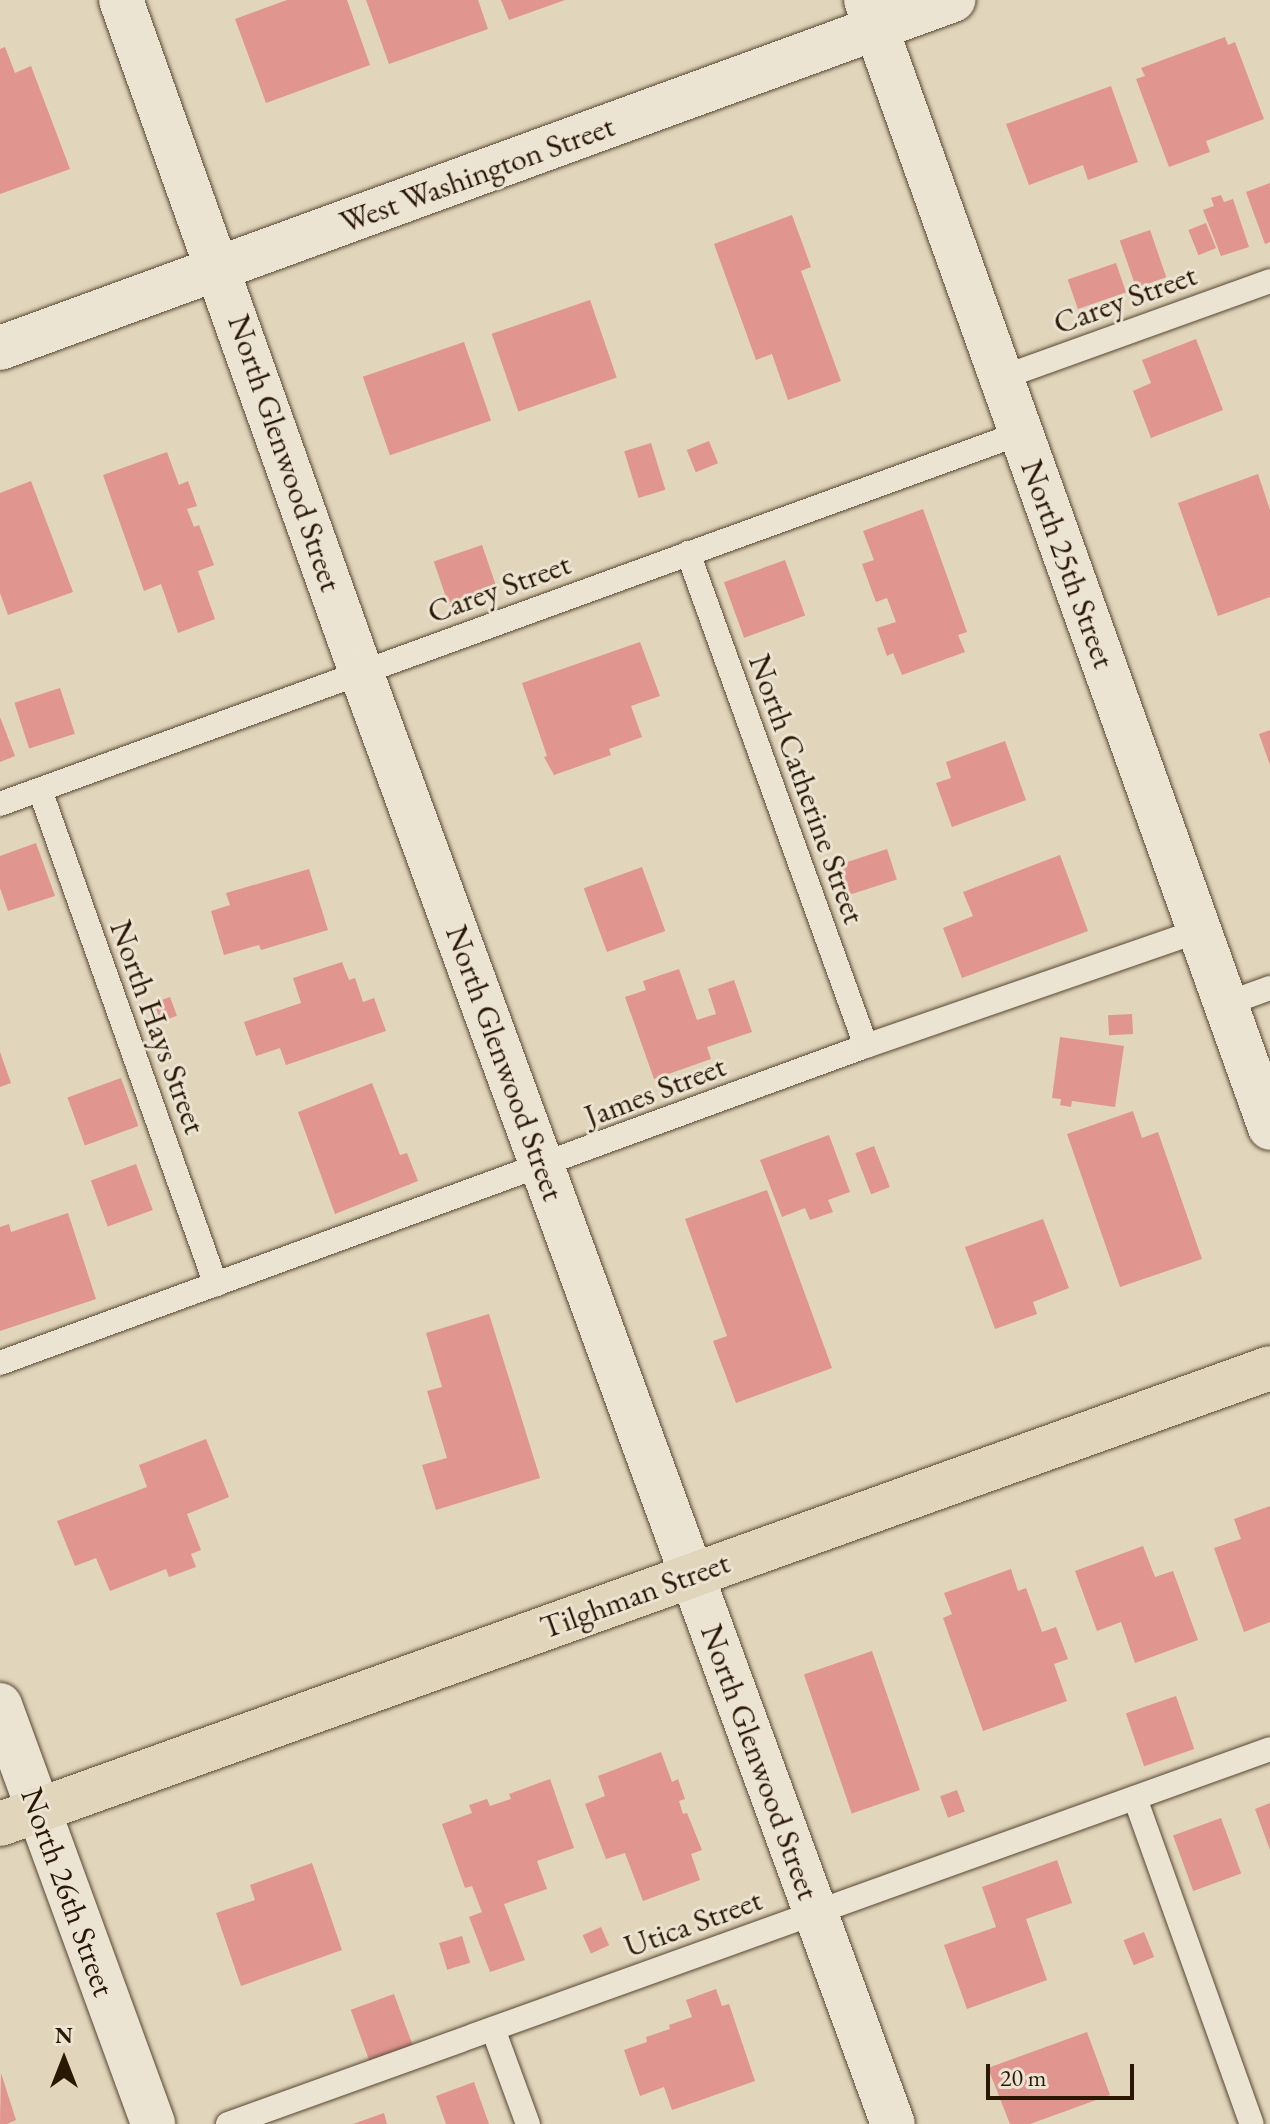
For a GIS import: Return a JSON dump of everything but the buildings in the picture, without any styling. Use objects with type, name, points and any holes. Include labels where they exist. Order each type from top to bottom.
[{"type":"main road","name":"Tilghman Street","points":[[19,1817],[1270,1368]]},
{"type":"street","name":"North Glenwood Street","points":[[121,0],[361,672],[893,2124]]},
{"type":"street","name":"West Washington Street","points":[[0,348],[219,268],[871,14],[953,0]]},
{"type":"street","name":"North 25th Street","points":[[871,14],[1270,1128]]},
{"type":"street","name":"North 26th Street","points":[[0,1705],[19,1817],[153,2124]]},
{"type":"lane","name":"Carey Street","points":[[1001,378],[1270,281]]},
{"type":"lane","name":"Carey Street","points":[[0,804],[1021,433]]},
{"type":"lane","name":"North Catherine Street","points":[[688,553],[866,1046]]},
{"type":"lane","name":"North Hays Street","points":[[40,790],[216,1285]]},
{"type":"lane","name":"James Street","points":[[0,1363],[544,1167],[866,1046],[1198,931]]},
{"type":"lane","points":[[1226,1004],[1270,988]]},
{"type":"lane","name":"Utica Street","points":[[228,2124],[1270,1749]]},
{"type":"lane","points":[[1135,1798],[1252,2124]]},
{"type":"lane","points":[[493,2029],[528,2124]]}]
